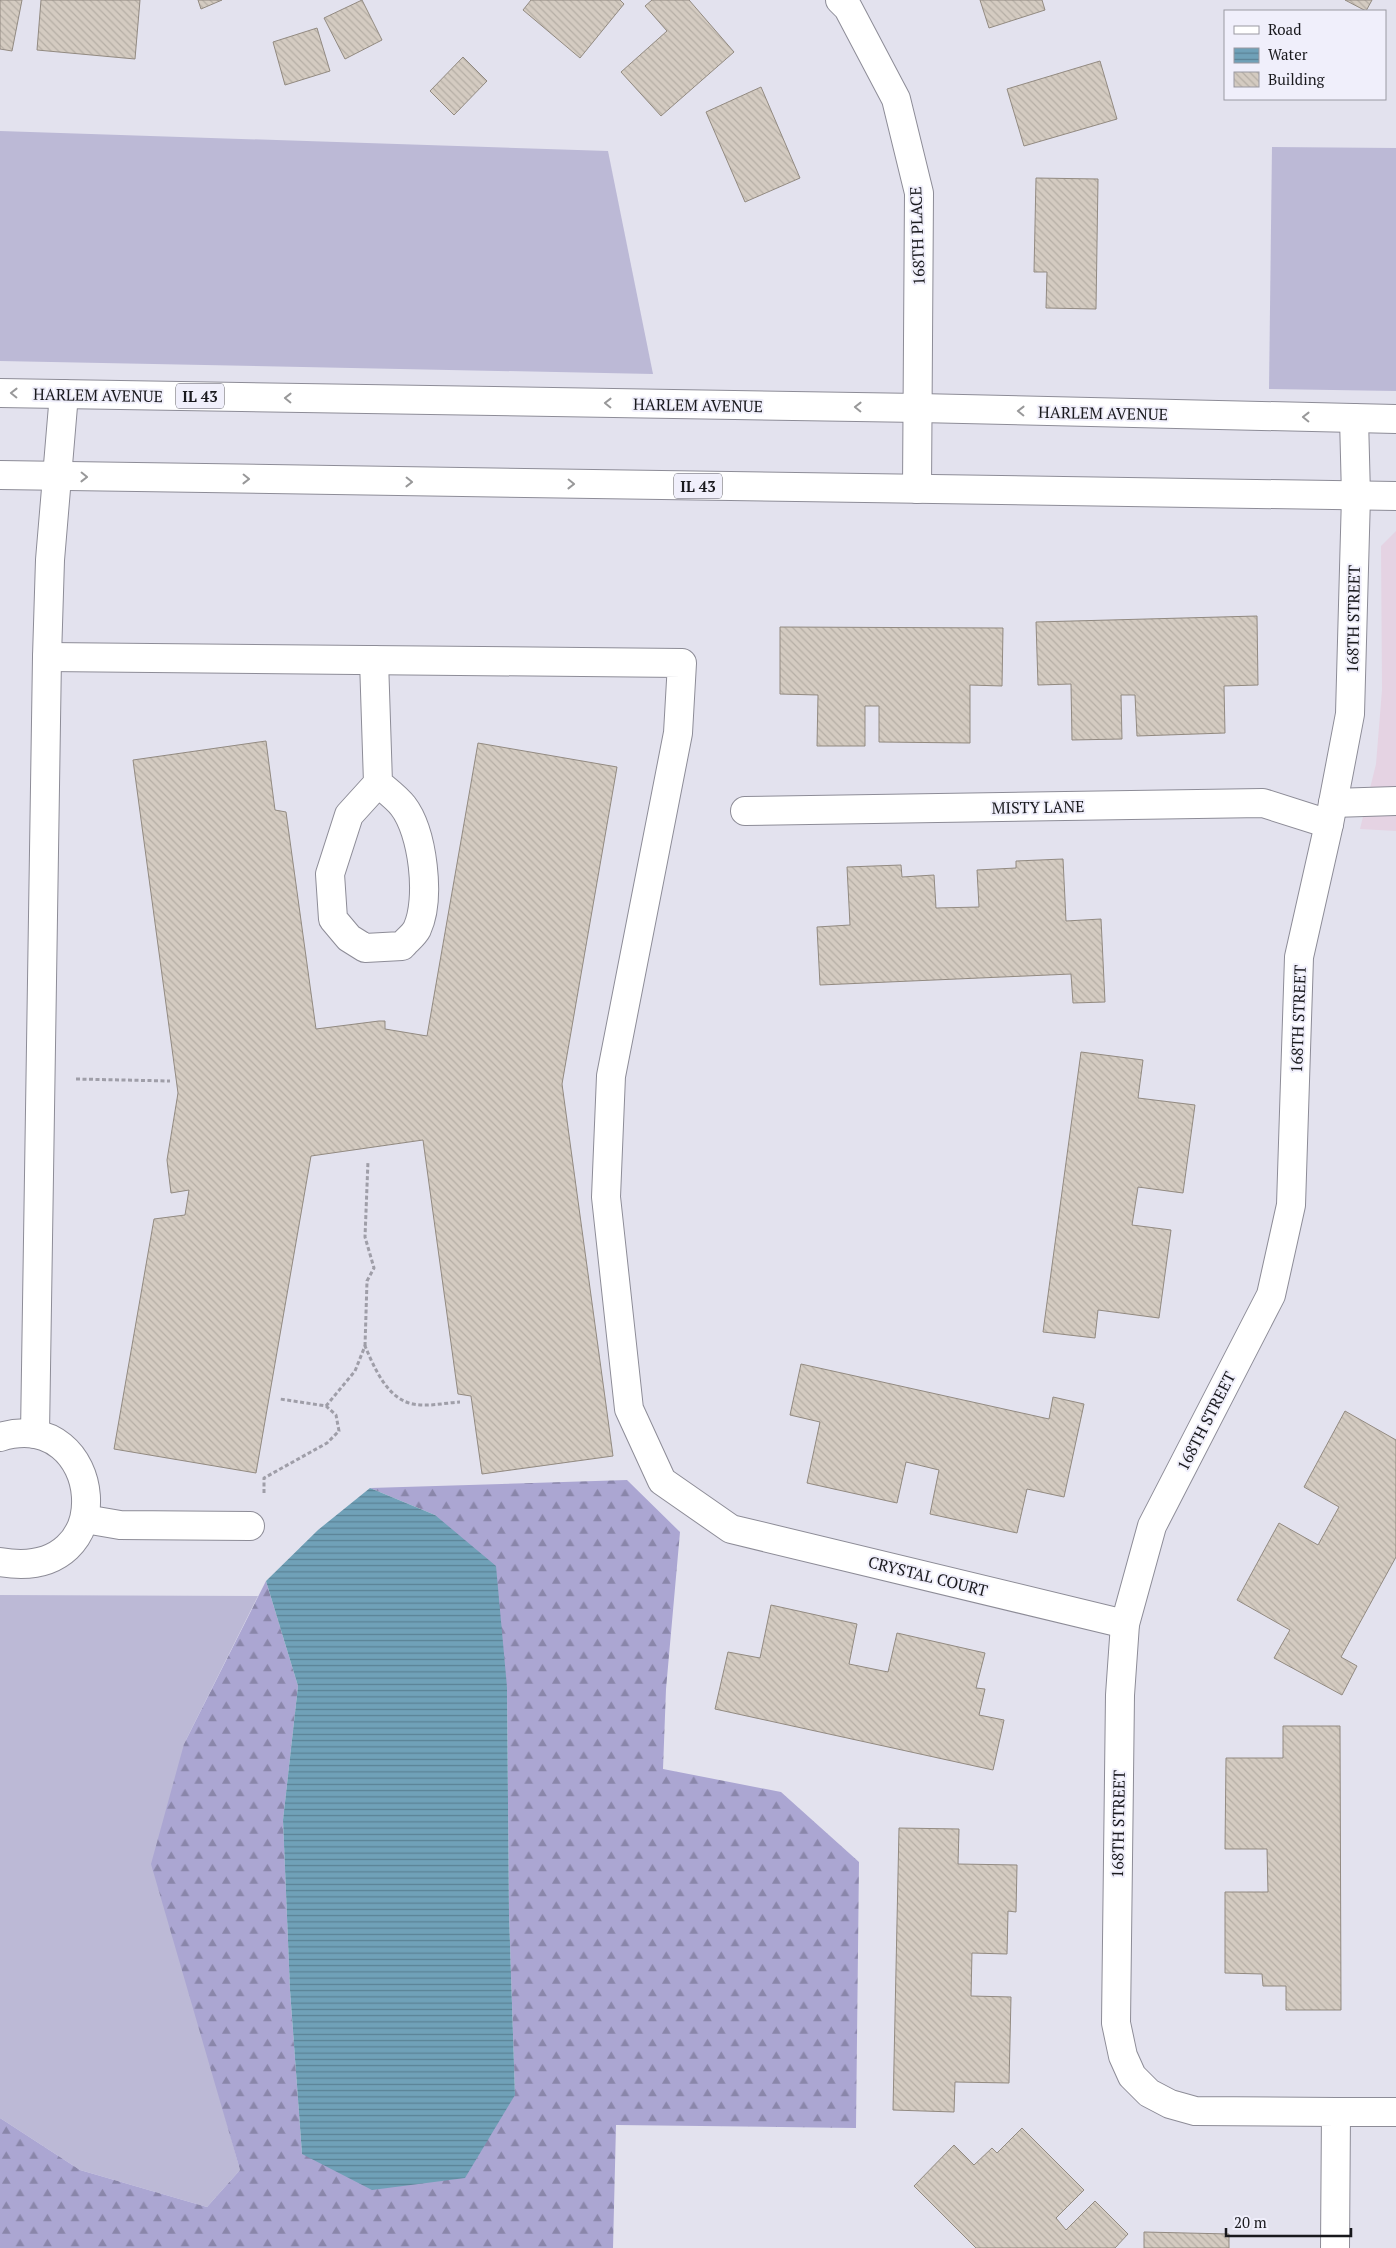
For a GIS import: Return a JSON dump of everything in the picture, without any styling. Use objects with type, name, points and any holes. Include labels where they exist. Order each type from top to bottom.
[{"type":"street","name":"168TH PLACE","points":[[840,0],[848,8],[896,99],[919,193],[917,490]]},
{"type":"street","name":"HARLEM AVENUE","points":[[0,393],[918,408],[1396,419]]},
{"type":"street","points":[[35,1434],[47,657],[50,560],[64,394]]},
{"type":"street","name":"168TH STREET","points":[[1354,418],[1356,496],[1350,714],[1331,814],[1299,957],[1290,1205],[1271,1296],[1152,1526],[1124,1624],[1120,1695],[1116,2023],[1123,2056],[1132,2076],[1149,2093],[1170,2104],[1195,2111],[1396,2112]]},
{"type":"street","name":"IL 43","points":[[0,475],[1396,496]]},
{"type":"street","points":[[47,657],[374,660],[378,783],[349,815],[330,874],[333,919],[349,938],[365,948],[402,946],[417,930],[422,909],[424,873],[417,834],[404,807],[378,783]]},
{"type":"street","name":"CRYSTAL COURT","points":[[374,660],[682,663],[678,733],[610,1076],[606,1197],[629,1409],[662,1481],[732,1529],[1124,1624]]},
{"type":"street","name":"MISTY LANE","points":[[745,811],[1263,803],[1331,814],[1396,801]]},
{"type":"street","points":[[0,1437],[13,1433],[35,1434],[55,1442],[71,1456],[79,1468],[87,1496],[85,1519],[76,1537],[61,1552],[42,1562],[21,1566],[0,1562]]},
{"type":"street","points":[[85,1519],[120,1525],[250,1526]]},
{"type":"street","points":[[1335,2248],[1336,2112]]},
{"type":"path","points":[[68,1078],[170,1080]]},
{"type":"path","points":[[326,1406],[355,1371],[365,1346],[367,1281],[374,1268],[365,1237],[368,1161]]},
{"type":"path","points":[[365,1346],[376,1373],[395,1394],[411,1404],[429,1405],[460,1402]]},
{"type":"path","points":[[264,1502],[264,1478],[327,1443],[339,1431],[336,1415],[326,1406],[280,1399]]},
{"type":"shaded area","points":[[0,131],[608,151],[653,374],[0,361]]},
{"type":"shaded area","points":[[1272,147],[1396,148],[1396,391],[1269,389]]},
{"type":"shaded area","points":[[1396,531],[1396,831],[1360,829],[1376,764],[1382,690],[1381,546]]},
{"type":"shaded area","points":[[0,1595],[258,1596],[184,1744],[209,2059],[240,2170],[207,2207],[80,2170],[0,2118]]},
{"type":"green space","points":[[627,1480],[680,1532],[666,1689],[663,1769],[781,1792],[859,1862],[856,2128],[616,2125],[613,2248],[0,2248],[0,2118],[80,2170],[207,2207],[240,2170],[151,1864],[184,1744],[266,1581],[298,1686],[283,1820],[290,1990],[302,2154],[515,2095],[509,1913],[507,1687],[435,1515],[370,1488]]},
{"type":"water","points":[[370,1488],[435,1515],[496,1566],[507,1687],[509,1913],[515,2095],[465,2178],[372,2190],[302,2154],[290,1990],[283,1820],[298,1686],[266,1581],[318,1530]]},
{"type":"building","points":[[0,0],[22,0],[12,51],[0,49]]},
{"type":"building","points":[[41,0],[140,0],[135,59],[37,50]]},
{"type":"building","points":[[198,0],[222,0],[201,9]]},
{"type":"building","points":[[362,0],[382,40],[345,59],[324,18]]},
{"type":"building","points":[[531,0],[620,0],[624,4],[580,58],[523,10]]},
{"type":"building","points":[[652,0],[689,0],[734,52],[661,116],[621,72],[667,31],[645,6]]},
{"type":"building","points":[[980,0],[1042,0],[1045,10],[989,28]]},
{"type":"building","points":[[1345,0],[1372,0],[1367,10]]},
{"type":"building","points":[[317,28],[330,71],[285,85],[273,42]]},
{"type":"building","points":[[463,57],[487,81],[454,115],[430,91]]},
{"type":"building","points":[[1100,61],[1117,119],[1024,146],[1007,89]]},
{"type":"building","points":[[761,87],[800,178],[745,202],[706,112]]},
{"type":"building","points":[[1036,178],[1098,179],[1096,309],[1046,308],[1047,272],[1034,272]]},
{"type":"building","points":[[1257,616],[1258,685],[1224,686],[1225,733],[1137,736],[1135,695],[1121,695],[1122,739],[1072,740],[1071,684],[1038,685],[1036,622]]},
{"type":"building","points":[[780,627],[1003,628],[1002,686],[970,685],[970,743],[879,742],[879,706],[865,706],[865,746],[817,746],[818,695],[780,694]]},
{"type":"building","points":[[266,741],[275,810],[286,812],[316,1029],[385,1021],[385,1029],[427,1036],[478,743],[617,767],[562,1084],[613,1456],[482,1474],[471,1396],[458,1394],[423,1140],[311,1156],[256,1473],[114,1449],[154,1219],[185,1215],[189,1190],[171,1193],[167,1160],[178,1093],[133,760]]},
{"type":"building","points":[[1063,859],[1066,921],[1101,919],[1105,1002],[1073,1003],[1071,974],[820,985],[817,927],[850,925],[847,867],[901,865],[902,877],[934,875],[936,908],[979,907],[977,870],[1016,868],[1016,861]]},
{"type":"building","points":[[1081,1052],[1143,1060],[1138,1098],[1195,1105],[1183,1193],[1138,1187],[1132,1225],[1171,1230],[1159,1318],[1098,1310],[1095,1338],[1043,1332]]},
{"type":"building","points":[[801,1364],[1049,1419],[1053,1397],[1084,1404],[1064,1497],[1027,1489],[1017,1533],[930,1514],[939,1470],[906,1462],[897,1503],[807,1483],[820,1422],[790,1415]]},
{"type":"building","points":[[1345,1411],[1396,1440],[1396,1557],[1341,1657],[1357,1666],[1342,1695],[1274,1658],[1290,1630],[1237,1600],[1279,1523],[1318,1545],[1339,1507],[1304,1487]]},
{"type":"building","points":[[771,1605],[857,1624],[849,1664],[888,1672],[897,1633],[985,1653],[976,1688],[985,1689],[979,1715],[1004,1720],[993,1770],[715,1709],[728,1652],[760,1658]]},
{"type":"building","points":[[1283,1726],[1340,1726],[1341,2010],[1286,2010],[1286,1986],[1263,1986],[1262,1974],[1225,1973],[1225,1892],[1268,1892],[1267,1849],[1225,1849],[1226,1758],[1283,1758]]},
{"type":"building","points":[[899,1828],[959,1829],[958,1864],[1017,1865],[1016,1912],[1008,1911],[1007,1954],[972,1953],[971,1996],[1011,1997],[1009,2083],[955,2082],[954,2112],[893,2110]]},
{"type":"building","points":[[1022,2128],[1084,2190],[1056,2218],[1066,2230],[1095,2201],[1128,2234],[1115,2248],[976,2248],[914,2186],[954,2145],[974,2165],[992,2148],[997,2153]]},
{"type":"building","points":[[1144,2232],[1229,2234],[1229,2248],[1144,2248]]}]
